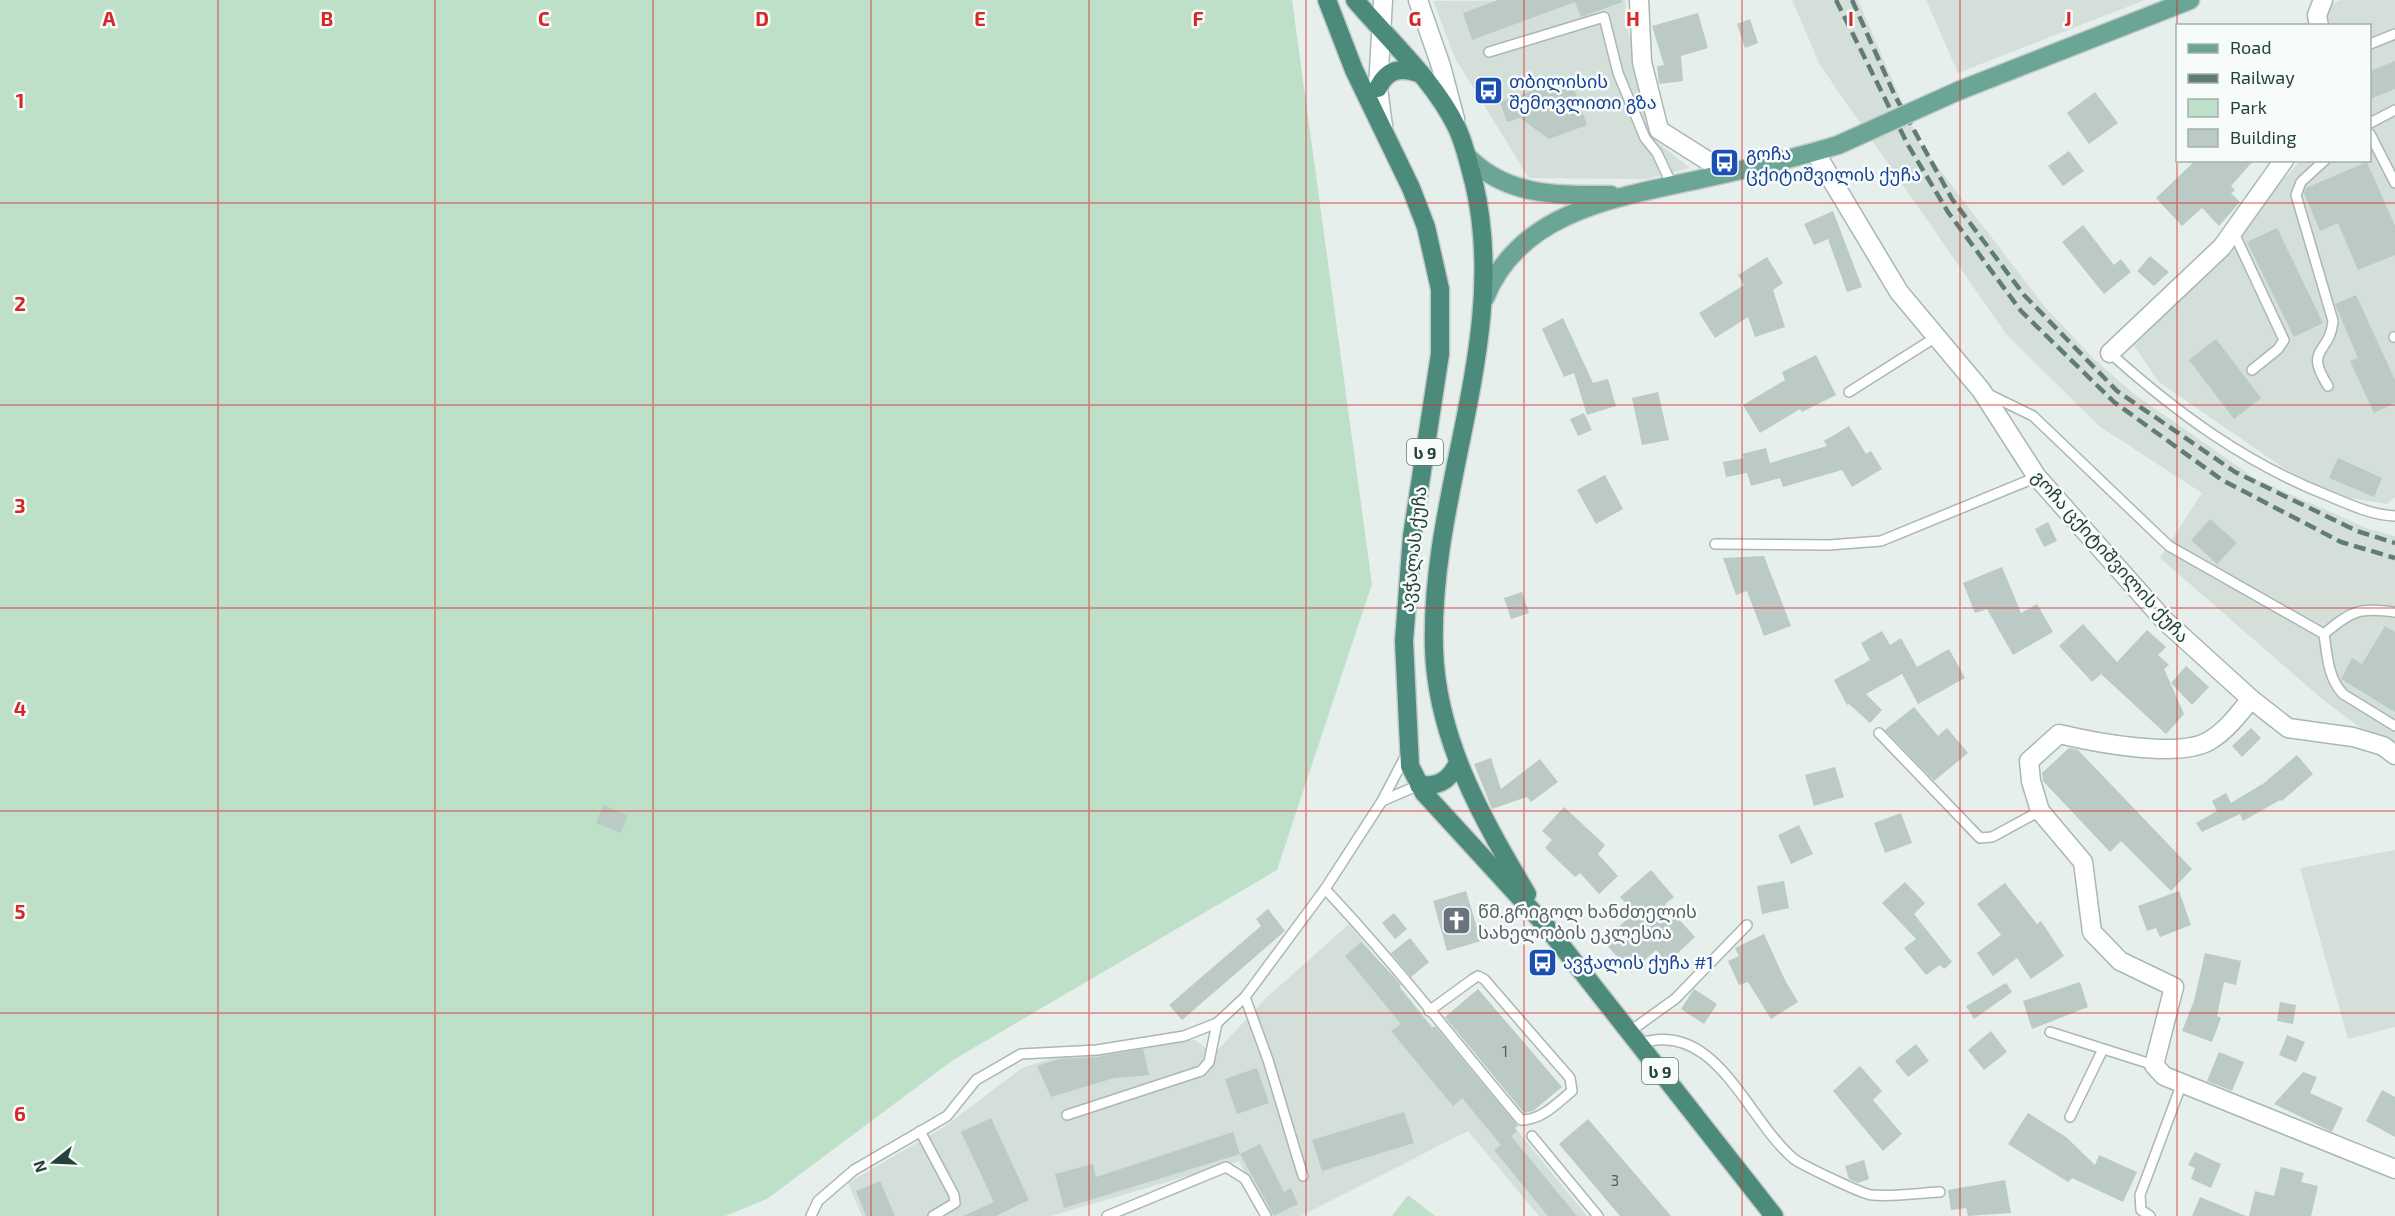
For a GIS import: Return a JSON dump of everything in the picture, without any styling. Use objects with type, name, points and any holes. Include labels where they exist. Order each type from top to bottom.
[{"type":"highway","name":"ავჭალას ქუჩა","points":[[1328,0],[1354,70],[1384,128],[1426,227],[1440,289],[1442,322],[1436,388],[1412,536],[1406,603],[1404,672],[1407,753],[1419,785],[1546,926],[1774,1216]]},
{"type":"highway","name":"ს 9","points":[[1355,0],[1421,74],[1457,127]]},
{"type":"highway","points":[[1378,88],[1384,77],[1391,71],[1408,69],[1421,74]]},
{"type":"highway","name":"ავჭალას ქუჩა","points":[[1457,127],[1467,156],[1482,226],[1485,298],[1441,539],[1435,598],[1437,677],[1458,763],[1494,839],[1546,926]]},
{"type":"highway","points":[[1419,785],[1429,786],[1444,781],[1458,763]]},
{"type":"main road","points":[[1485,298],[1501,265],[1544,228],[1568,214],[1624,195],[1727,173],[1838,145],[1958,91],[2190,0]]},
{"type":"main road","points":[[1467,156],[1492,176],[1520,190],[1555,195],[1624,195]]},
{"type":"street","points":[[1383,0],[1378,88],[1384,128]]},
{"type":"street","points":[[1418,0],[1442,66],[1457,127]]},
{"type":"street","points":[[1639,0],[1642,62],[1659,130],[1727,173]]},
{"type":"street","points":[[2319,24],[2317,15],[2323,0]]},
{"type":"street","name":"გოჩა ცქიტიშვილის ქუჩა","points":[[1815,152],[1899,292],[1981,390],[2037,477],[2164,620],[2251,699],[2288,728],[2353,737],[2383,746],[2395,755]]},
{"type":"street","points":[[2110,353],[2222,247],[2283,162]]},
{"type":"street","points":[[2251,699],[2231,724],[2208,742],[2184,750],[2095,742],[2059,734],[2029,761],[2031,781],[2040,811],[2083,862],[2092,932],[2120,961],[2175,987],[2154,1065],[2164,1076],[2395,1169]]},
{"type":"lane","points":[[1489,52],[1604,17],[1618,73],[1645,138],[1657,153],[1672,185]]},
{"type":"lane","points":[[2371,44],[2395,34]]},
{"type":"lane","points":[[2371,123],[2395,111]]},
{"type":"lane","points":[[2371,136],[2395,183]]},
{"type":"lane","points":[[2323,162],[2301,182],[2296,195],[2333,321],[2332,329],[2317,353],[2316,361],[2328,386]]},
{"type":"lane","points":[[2233,231],[2284,340],[2278,350],[2252,370]]},
{"type":"lane","points":[[1849,392],[1936,337]]},
{"type":"lane","points":[[2110,353],[2181,413],[2288,480],[2376,515],[2395,516]]},
{"type":"lane","points":[[1981,390],[2032,416],[2169,546],[2324,634]]},
{"type":"lane","points":[[1714,544],[1829,545],[1881,541],[2037,477]]},
{"type":"lane","points":[[2324,634],[2348,614],[2361,610],[2395,612]]},
{"type":"lane","points":[[2324,634],[2331,677],[2336,687],[2343,694],[2395,726]]},
{"type":"lane","points":[[1878,733],[1980,838],[1992,837],[2040,811]]},
{"type":"lane","points":[[811,1216],[818,1201],[854,1170],[947,1116],[976,1080],[1021,1054],[1097,1050],[1184,1036],[1217,1023],[1245,996],[1325,889],[1382,801],[1407,753]]},
{"type":"lane","points":[[1382,801],[1419,785]]},
{"type":"lane","points":[[1325,889],[1361,928],[1429,1011],[1521,1120],[1533,1120],[1572,1091],[1570,1078],[1484,979],[1478,976],[1429,1011]]},
{"type":"lane","points":[[1633,1038],[1675,999],[1747,925]]},
{"type":"lane","points":[[1245,996],[1268,1060],[1303,1176]]},
{"type":"lane","points":[[1067,1115],[1201,1071],[1209,1062],[1217,1023]]},
{"type":"lane","points":[[2050,1032],[2154,1065]]},
{"type":"lane","points":[[1633,1038],[1673,1039],[1696,1046],[1727,1076],[1768,1132],[1795,1160],[1870,1196],[1940,1192]]},
{"type":"lane","points":[[2070,1116],[2103,1049]]},
{"type":"lane","points":[[2150,1216],[2141,1210],[2140,1195],[2182,1083]]},
{"type":"lane","points":[[920,1131],[954,1195],[955,1203],[933,1216]]},
{"type":"lane","points":[[1532,1136],[1598,1216]]},
{"type":"lane","points":[[1107,1216],[1226,1167],[1245,1179],[1266,1216]]},
{"type":"shaded area","points":[[1625,0],[1627,27],[1656,141],[1690,168],[1646,179],[1529,178],[1456,60],[1433,1]]},
{"type":"shaded area","points":[[1792,0],[1858,0],[1920,144],[2045,307],[2095,360],[2134,394],[2256,479],[2369,529],[2395,536],[2395,754],[2322,699],[2160,558],[2202,493],[2099,426],[2006,334],[1820,65]]},
{"type":"shaded area","points":[[1926,0],[2145,0],[1958,73]]},
{"type":"shaded area","points":[[2340,0],[2395,0],[2395,497],[2387,504],[2337,496],[2282,467],[2159,382],[2134,346],[2299,162],[2371,162],[2371,24],[2330,24],[2325,8]]},
{"type":"shaded area","points":[[2395,850],[2395,1027],[2348,1039],[2300,868]]},
{"type":"shaded area","points":[[1349,924],[1587,1216],[1539,1216],[1468,1131],[1301,1216],[1268,1216],[1239,1161],[1051,1216],[862,1216],[848,1183],[944,1127],[1022,1068],[1067,1053],[1195,1040],[1214,1054],[1266,998]]},
{"type":"green space","points":[[0,0],[1292,0],[1372,584],[1277,870],[953,1060],[767,1199],[725,1216],[0,1216]]},
{"type":"green space","points":[[1408,1195],[1435,1216],[1392,1216]]},
{"type":"building","points":[[1498,0],[1621,0],[1622,2],[1581,17],[1575,2],[1472,40],[1463,13]]},
{"type":"building","points":[[1698,13],[1708,48],[1681,56],[1683,81],[1659,84],[1657,66],[1664,65],[1652,26]]},
{"type":"building","points":[[1750,19],[1758,43],[1745,48],[1737,24]]},
{"type":"building","points":[[2395,61],[2395,89],[2371,99],[2371,71]]},
{"type":"building","points":[[1570,77],[1587,125],[1549,139],[1520,118],[1507,122],[1500,102]]},
{"type":"building","points":[[2095,92],[2118,123],[2089,144],[2067,113]]},
{"type":"building","points":[[2069,151],[2084,171],[2063,186],[2048,166]]},
{"type":"building","points":[[2194,162],[2252,162],[2231,186],[2235,190],[2231,193],[2240,202],[2219,226],[2202,208],[2182,226],[2156,198]]},
{"type":"building","points":[[2367,162],[2395,226],[2395,255],[2358,270],[2338,223],[2320,231],[2304,193],[2306,188]]},
{"type":"building","points":[[1833,211],[1862,287],[1847,292],[1828,239],[1814,245],[1804,224]]},
{"type":"building","points":[[2083,225],[2114,265],[2121,259],[2131,272],[2104,294],[2062,242]]},
{"type":"building","points":[[2277,228],[2323,323],[2294,337],[2247,242]]},
{"type":"building","points":[[2150,256],[2169,272],[2154,286],[2137,271]]},
{"type":"building","points":[[1767,257],[1783,283],[1773,290],[1785,327],[1755,337],[1748,317],[1715,338],[1699,313],[1744,285],[1738,275]]},
{"type":"building","points":[[2356,295],[2395,380],[2395,403],[2374,413],[2350,361],[2358,358],[2335,304]]},
{"type":"building","points":[[1563,318],[1593,383],[1608,379],[1616,406],[1587,415],[1574,373],[1564,377],[1542,329]]},
{"type":"building","points":[[2216,339],[2261,398],[2234,419],[2189,360]]},
{"type":"building","points":[[1816,355],[1836,395],[1802,412],[1800,409],[1760,433],[1743,405],[1785,380],[1782,372]]},
{"type":"building","points":[[1658,392],[1669,440],[1642,445],[1632,398]]},
{"type":"building","points":[[1584,413],[1592,430],[1578,436],[1570,419]]},
{"type":"building","points":[[1849,426],[1866,454],[1871,451],[1882,469],[1852,487],[1842,470],[1783,487],[1780,478],[1751,486],[1747,473],[1726,477],[1723,462],[1744,458],[1742,454],[1766,448],[1770,463],[1827,446],[1824,441]]},
{"type":"building","points":[[2338,458],[2382,478],[2374,497],[2329,478]]},
{"type":"building","points":[[1605,475],[1623,509],[1596,524],[1577,490]]},
{"type":"building","points":[[2210,519],[2237,543],[2217,564],[2191,540]]},
{"type":"building","points":[[2048,522],[2057,541],[2044,547],[2035,529]]},
{"type":"building","points":[[1764,556],[1791,626],[1764,636],[1747,591],[1736,595],[1723,558]]},
{"type":"building","points":[[2002,567],[2021,613],[2037,604],[2053,632],[2013,655],[1987,609],[1975,613],[1963,583]]},
{"type":"building","points":[[1522,592],[1529,613],[1511,619],[1504,598]]},
{"type":"building","points":[[2083,624],[2117,662],[2147,630],[2166,647],[2158,655],[2169,665],[2164,669],[2184,714],[2166,734],[2101,674],[2092,682],[2059,646]]},
{"type":"building","points":[[2385,626],[2395,632],[2395,712],[2341,679],[2352,658],[2362,664]]},
{"type":"building","points":[[1882,631],[1890,645],[1901,638],[1917,667],[1949,649],[1965,678],[1918,704],[1902,674],[1866,694],[1882,710],[1870,723],[1849,704],[1847,705],[1834,680],[1870,660],[1861,643]]},
{"type":"building","points":[[2186,666],[2209,687],[2192,705],[2171,683]]},
{"type":"building","points":[[1914,707],[1938,736],[1947,728],[1968,753],[1934,781],[1885,730]]},
{"type":"building","points":[[2251,728],[2261,738],[2242,757],[2232,746]]},
{"type":"building","points":[[2069,748],[2078,750],[2192,869],[2171,891],[2121,841],[2110,852],[2043,781],[2042,773]]},
{"type":"building","points":[[2297,755],[2313,774],[2282,801],[2280,800],[2243,821],[2240,814],[2202,832],[2196,823],[2217,811],[2212,801],[2226,793],[2231,803],[2264,783]]},
{"type":"building","points":[[1491,758],[1501,789],[1540,759],[1558,782],[1531,802],[1527,797],[1492,809],[1474,764]]},
{"type":"building","points":[[1835,767],[1844,797],[1814,806],[1805,775]]},
{"type":"building","points":[[603,805],[628,815],[621,833],[596,823]]},
{"type":"building","points":[[1564,807],[1605,845],[1598,854],[1618,876],[1599,894],[1580,873],[1575,877],[1545,848],[1552,840],[1542,831]]},
{"type":"building","points":[[1901,813],[1912,843],[1885,853],[1874,823]]},
{"type":"building","points":[[1799,825],[1813,854],[1791,864],[1778,835]]},
{"type":"building","points":[[1651,870],[1674,897],[1665,904],[1695,937],[1667,963],[1656,950],[1631,972],[1603,941],[1634,913],[1620,897]]},
{"type":"building","points":[[1784,881],[1789,908],[1762,914],[1757,886]]},
{"type":"building","points":[[1905,882],[1925,903],[1914,914],[1952,962],[1944,969],[1940,965],[1926,975],[1904,948],[1916,939],[1882,903]]},
{"type":"building","points":[[2005,883],[2037,924],[2041,921],[2064,956],[2031,979],[2017,958],[1993,976],[1977,953],[2001,935],[1977,904]]},
{"type":"building","name":"წმ.გრიგოლ ხანძთელის სახელობის ეკლესია","points":[[1466,891],[1481,941],[1447,951],[1433,901]]},
{"type":"building","points":[[2179,891],[2191,925],[2160,937],[2156,928],[2147,931],[2138,906]]},
{"type":"building","points":[[1268,909],[1285,931],[1182,1020],[1169,1005],[1261,926],[1256,919]]},
{"type":"building","points":[[1394,913],[1407,929],[1395,939],[1382,923]]},
{"type":"building","points":[[1764,934],[1798,1002],[1771,1019],[1748,982],[1739,985],[1728,961],[1739,956],[1735,948]]},
{"type":"building","points":[[1410,938],[1429,962],[1411,977],[1391,953]]},
{"type":"building","points":[[1361,942],[1401,985],[1399,987],[1432,1028],[1435,1026],[1518,1126],[1515,1128],[1517,1131],[1511,1136],[1577,1216],[1548,1216],[1494,1150],[1501,1145],[1462,1098],[1453,1106],[1391,1031],[1401,1024],[1345,956]]},
{"type":"building","points":[[2205,953],[2241,961],[2236,985],[2224,982],[2217,1016],[2221,1018],[2212,1042],[2182,1031],[2194,1001]]},
{"type":"building","points":[[2080,982],[2088,1007],[2032,1029],[2023,1001]]},
{"type":"building","points":[[2006,983],[2012,992],[1974,1019],[1966,1006]]},
{"type":"building","points":[[1478,989],[1562,1087],[1533,1111],[1524,1113],[1445,1017]]},
{"type":"building","points":[[1694,989],[1717,1004],[1704,1024],[1681,1009]]},
{"type":"building","points":[[2280,1002],[2296,1005],[2293,1024],[2277,1021]]},
{"type":"building","points":[[1991,1031],[2007,1052],[1984,1070],[1968,1050]]},
{"type":"building","points":[[2287,1035],[2305,1042],[2296,1062],[2279,1055]]},
{"type":"building","points":[[1916,1044],[1929,1061],[1908,1077],[1895,1061]]},
{"type":"building","points":[[1143,1049],[1149,1075],[1114,1078],[1051,1097],[1037,1066],[1059,1059],[1097,1057]]},
{"type":"building","points":[[2219,1052],[2244,1062],[2232,1091],[2207,1081]]},
{"type":"building","points":[[1860,1066],[1882,1091],[1873,1100],[1902,1134],[1883,1151],[1833,1091]]},
{"type":"building","points":[[1257,1068],[1269,1103],[1237,1114],[1225,1079]]},
{"type":"building","points":[[2303,1072],[2317,1077],[2310,1093],[2343,1108],[2332,1132],[2274,1104]]},
{"type":"building","points":[[2382,1090],[2395,1097],[2395,1137],[2366,1121]]},
{"type":"building","points":[[1404,1112],[1414,1143],[1322,1171],[1312,1140]]},
{"type":"building","points":[[2028,1113],[2066,1137],[2095,1165],[2099,1155],[2137,1172],[2123,1202],[2072,1178],[2068,1182],[2008,1144]]},
{"type":"building","points":[[991,1118],[1029,1200],[996,1216],[963,1216],[994,1202],[961,1132]]},
{"type":"building","points":[[1588,1119],[1671,1216],[1620,1216],[1559,1144]]},
{"type":"building","points":[[1233,1132],[1240,1154],[1064,1208],[1055,1174],[1093,1164],[1096,1177]]},
{"type":"building","points":[[1260,1144],[1284,1192],[1291,1188],[1298,1204],[1274,1216],[1240,1154]]},
{"type":"building","points":[[2195,1152],[2221,1164],[2211,1188],[2191,1179],[2195,1168],[2188,1165]]},
{"type":"building","points":[[1864,1160],[1869,1179],[1858,1183],[1849,1179],[1845,1166]]},
{"type":"building","points":[[2281,1167],[2304,1173],[2301,1182],[2318,1186],[2311,1216],[2249,1216],[2255,1191],[2274,1196]]},
{"type":"building","points":[[2005,1180],[2011,1213],[1968,1216],[1966,1208],[1951,1210],[1948,1190]]},
{"type":"building","points":[[880,1181],[895,1216],[866,1216],[856,1191]]},
{"type":"building","points":[[2200,1197],[2246,1216],[2192,1216]]},
{"type":"railway","points":[[1836,0],[1908,145],[1948,212],[2021,311],[2114,402],[2222,480],[2341,542],[2395,558]]},
{"type":"railway","points":[[1852,0],[1895,96],[1952,199],[2024,295],[2117,391],[2235,472],[2357,531],[2395,543]]},
{"type":"place","name":"თბილისის შემოვლითი გზა","points":[[1488,91]]},
{"type":"place","name":"გოჩა ცქიტიშვილის ქუჩა","points":[[1725,163]]},
{"type":"place","name":"წმ.გრიგოლ ხანძთელის სახელობის ეკლესია","points":[[1457,921]]},
{"type":"place","name":"ავჭალის ქუჩა #1","points":[[1542,962]]}]
